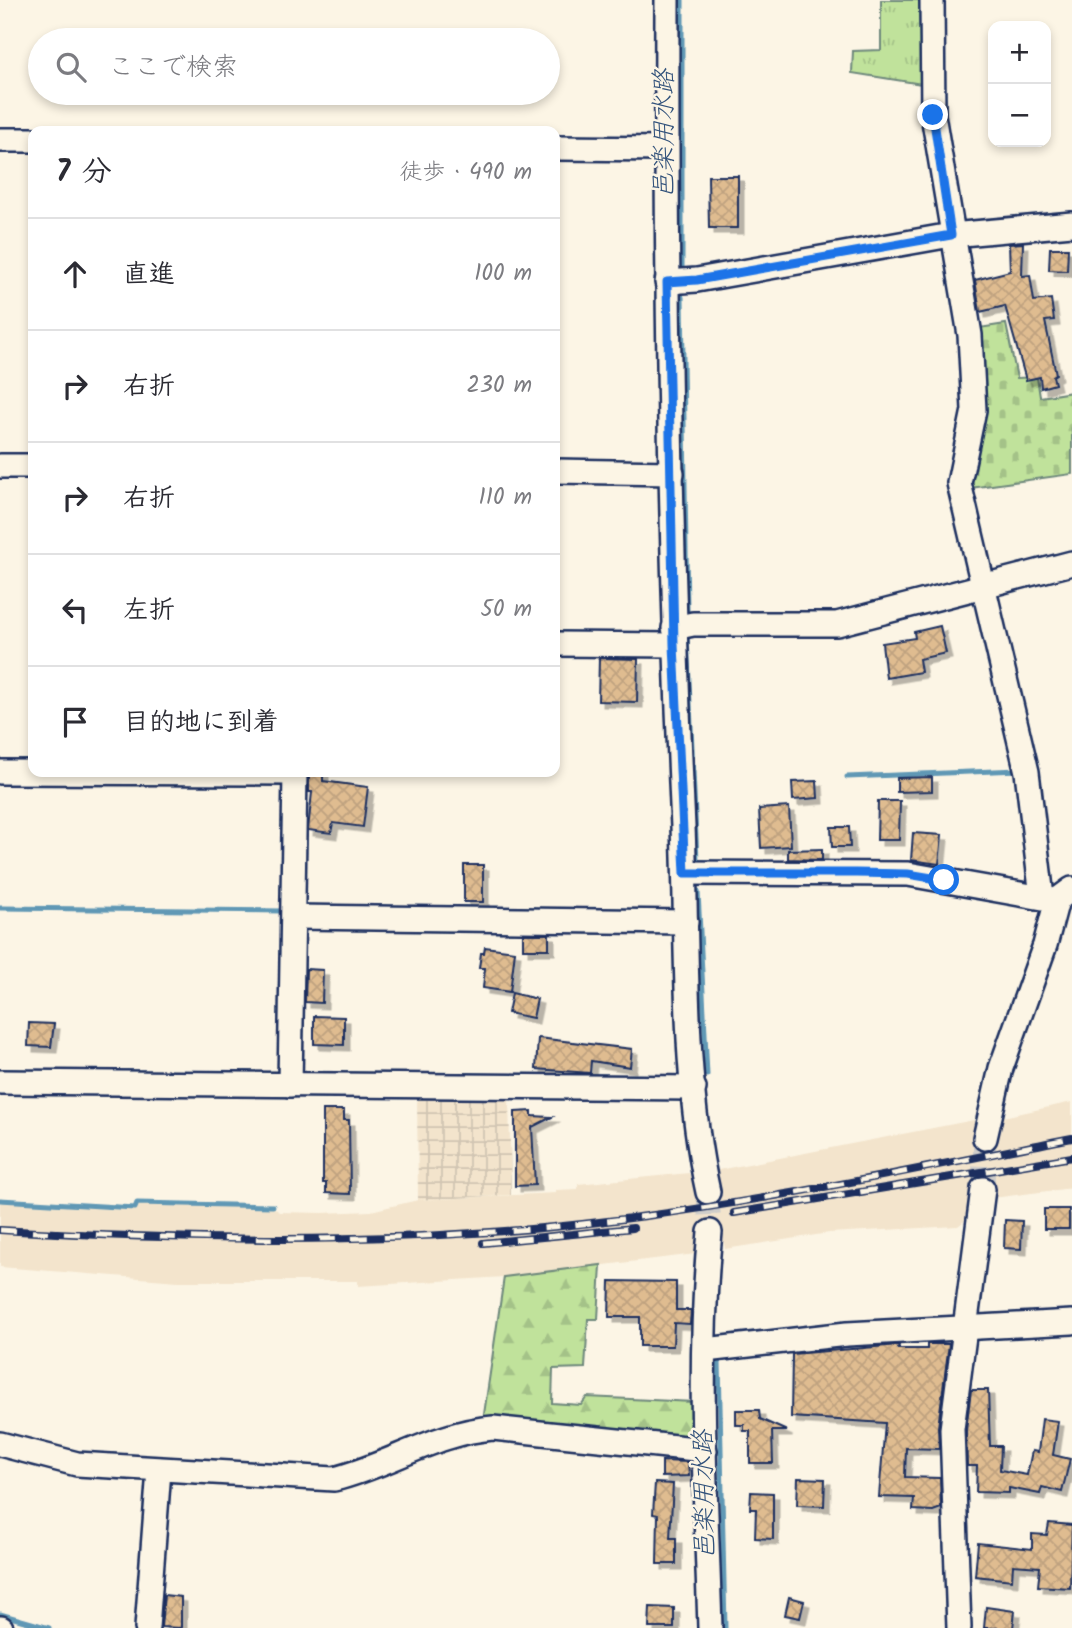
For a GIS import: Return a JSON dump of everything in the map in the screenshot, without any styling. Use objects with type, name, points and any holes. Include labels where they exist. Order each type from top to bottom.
[{"type":"street","points":[[667,0],[667,282],[674,636],[694,1088],[708,1192]]},
{"type":"street","points":[[932,0],[933,115],[951,235],[970,335],[974,411],[959,483],[1057,895],[1045,945],[1001,1068],[985,1138]]},
{"type":"street","points":[[0,140],[28,140]]},
{"type":"street","points":[[560,148],[666,149]]},
{"type":"street","points":[[667,282],[697,280],[951,235],[1072,224]]},
{"type":"street","points":[[0,466],[28,466]]},
{"type":"street","points":[[560,471],[672,473]]},
{"type":"street","points":[[560,644],[674,636],[693,624],[837,624],[1072,563]]},
{"type":"street","points":[[0,772],[28,772]]},
{"type":"street","points":[[290,1085],[295,777]]},
{"type":"street","points":[[685,873],[908,874],[1057,895]]},
{"type":"street","points":[[294,917],[686,922]]},
{"type":"street","points":[[0,1082],[694,1088]]},
{"type":"street","points":[[959,1628],[952,1429],[983,1189]]},
{"type":"street","points":[[710,1232],[705,1350],[710,1628]]},
{"type":"street","points":[[705,1350],[848,1334],[1072,1322]]},
{"type":"street","points":[[0,1444],[77,1464],[334,1479],[360,1473],[466,1431],[493,1428],[705,1450]]},
{"type":"street","points":[[147,1628],[159,1470]]},
{"type":"shaded area","points":[[417,1093],[509,1094],[511,1195],[418,1200]]},
{"type":"shaded area","points":[[1072,1102],[1072,1188],[993,1198],[958,1226],[829,1233],[725,1249],[721,1231],[703,1233],[696,1254],[504,1277],[358,1286],[358,1281],[178,1281],[0,1267],[0,1200],[135,1208],[137,1203],[273,1206],[279,1212],[322,1213],[371,1211],[418,1200],[556,1193],[556,1190],[578,1189],[578,1184],[689,1173],[699,1193],[716,1177],[718,1170],[974,1120],[980,1138],[994,1119]]},
{"type":"green space","points":[[881,0],[925,0],[922,84],[852,73],[853,51],[881,50]]},
{"type":"green space","points":[[1006,324],[1017,378],[1037,377],[1040,397],[1072,392],[1072,474],[970,488],[979,328]]},
{"type":"green space","points":[[601,1265],[598,1319],[588,1319],[585,1368],[553,1369],[552,1403],[581,1405],[587,1397],[694,1402],[693,1441],[483,1421],[504,1277]]},
{"type":"building","points":[[708,176],[738,176],[738,228],[709,228]]},
{"type":"building","points":[[1023,243],[1022,276],[1030,275],[1034,301],[1051,299],[1054,320],[1045,321],[1056,374],[1053,376],[1055,384],[1041,388],[1040,377],[1026,380],[1005,306],[980,312],[975,280],[1010,271],[1009,244]]},
{"type":"building","points":[[1050,248],[1068,248],[1067,271],[1049,270]]},
{"type":"building","points":[[940,626],[946,653],[919,659],[921,672],[886,678],[882,643],[915,638],[914,632]]},
{"type":"building","points":[[599,658],[638,659],[637,702],[598,701]]},
{"type":"building","points":[[309,777],[323,777],[323,781],[368,787],[363,827],[333,823],[331,833],[308,830],[312,792],[309,792]]},
{"type":"building","points":[[932,777],[932,791],[897,792],[897,778]]},
{"type":"building","points":[[817,781],[818,798],[793,800],[792,782]]},
{"type":"building","points":[[878,801],[900,801],[899,840],[877,840]]},
{"type":"building","points":[[789,807],[791,846],[761,848],[759,809]]},
{"type":"building","points":[[831,827],[849,827],[850,847],[832,847]]},
{"type":"building","points":[[913,833],[942,835],[939,864],[911,860]]},
{"type":"building","points":[[822,849],[822,860],[788,859],[788,850]]},
{"type":"building","points":[[464,865],[483,865],[483,902],[464,902]]},
{"type":"building","points":[[523,934],[549,934],[549,949],[523,949]]},
{"type":"building","points":[[485,947],[515,951],[510,992],[483,988],[485,968],[479,968],[481,953],[484,953]]},
{"type":"building","points":[[306,969],[323,970],[322,1003],[305,1002]]},
{"type":"building","points":[[512,993],[537,999],[533,1018],[508,1013]]},
{"type":"building","points":[[314,1016],[344,1017],[344,1045],[314,1044]]},
{"type":"building","points":[[29,1023],[54,1024],[51,1047],[28,1046]]},
{"type":"building","points":[[538,1038],[632,1049],[630,1067],[591,1061],[590,1073],[536,1069]]},
{"type":"building","points":[[323,1110],[344,1110],[344,1120],[349,1120],[350,1194],[326,1193],[326,1183],[323,1183]]},
{"type":"building","points":[[532,1111],[532,1116],[552,1117],[532,1127],[535,1185],[515,1186],[515,1112]]},
{"type":"building","points":[[1044,1209],[1069,1209],[1069,1229],[1044,1229]]},
{"type":"building","points":[[1005,1220],[1022,1221],[1021,1249],[1004,1248]]},
{"type":"building","points":[[610,1281],[676,1282],[676,1310],[691,1310],[690,1324],[674,1323],[673,1346],[640,1346],[640,1317],[609,1317]]},
{"type":"building","points":[[927,1344],[949,1344],[938,1427],[939,1449],[906,1448],[905,1477],[940,1478],[941,1508],[933,1511],[913,1510],[914,1498],[879,1497],[885,1423],[791,1417],[792,1354],[899,1345],[898,1349],[927,1349]]},
{"type":"building","points":[[971,1390],[988,1390],[990,1446],[1001,1446],[1000,1470],[1027,1475],[1032,1451],[1038,1452],[1042,1419],[1058,1421],[1053,1455],[1070,1459],[1062,1492],[1042,1487],[1040,1494],[1009,1488],[1009,1493],[976,1492],[977,1466],[967,1466],[966,1430]]},
{"type":"building","points":[[736,1410],[759,1410],[760,1419],[787,1431],[772,1431],[773,1463],[750,1463],[750,1431],[744,1431],[744,1425],[736,1425]]},
{"type":"building","points":[[662,1461],[688,1462],[689,1476],[662,1477]]},
{"type":"building","points":[[798,1478],[825,1479],[824,1506],[797,1505]]},
{"type":"building","points":[[655,1483],[673,1484],[670,1538],[676,1538],[676,1564],[657,1564],[658,1515],[653,1514]]},
{"type":"building","points":[[751,1492],[773,1493],[773,1539],[755,1538],[756,1509],[750,1509]]},
{"type":"building","points":[[1049,1523],[1072,1525],[1070,1588],[1038,1586],[1040,1567],[1013,1565],[1012,1580],[975,1576],[978,1543],[1032,1549],[1032,1534],[1047,1535]]},
{"type":"building","points":[[164,1595],[181,1597],[181,1628],[161,1627]]},
{"type":"building","points":[[789,1597],[804,1601],[800,1618],[785,1615]]},
{"type":"building","points":[[650,1607],[674,1608],[674,1628],[649,1628]]},
{"type":"building","points":[[986,1607],[1015,1611],[1013,1628],[984,1628]]},
{"type":"waterway","name":"邑楽用水路","points":[[682,0],[682,269]]},
{"type":"waterway","name":"邑楽用水路","points":[[682,297],[687,611]]},
{"type":"waterway","name":"邑楽用水路","points":[[687,636],[697,860]]},
{"type":"waterway","points":[[847,777],[1019,770]]},
{"type":"waterway","name":"邑楽用水路","points":[[698,891],[707,1075]]},
{"type":"waterway","points":[[0,908],[283,911]]},
{"type":"waterway","points":[[0,1200],[135,1208],[137,1203],[273,1206]]},
{"type":"waterway","name":"邑楽用水路","points":[[719,1361],[725,1628]]},
{"type":"waterway","points":[[0,1614],[49,1628]]},
{"type":"tunnel","points":[[983,1189],[985,1138]]},
{"type":"tunnel","points":[[708,1192],[710,1232]]},
{"type":"railway","points":[[0,1230],[133,1236],[332,1239],[531,1229],[735,1203],[1072,1138]]},
{"type":"railway","points":[[734,1213],[1072,1157]]},
{"type":"railway","points":[[483,1243],[633,1228]]},
{"type":"route","points":[[933,115],[951,235],[697,280],[667,282],[674,645],[685,873],[908,874],[944,880]]}]
